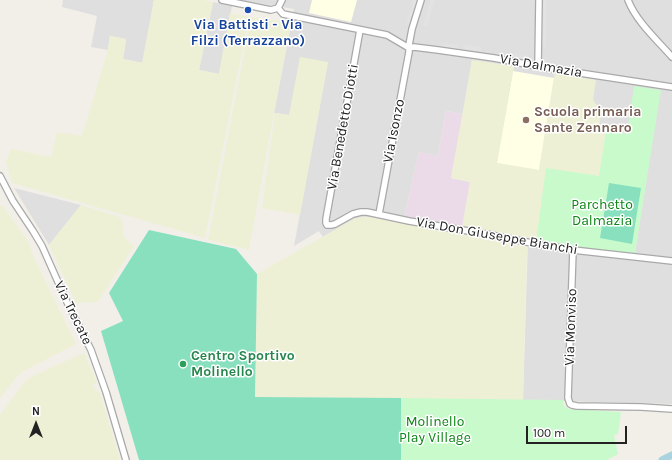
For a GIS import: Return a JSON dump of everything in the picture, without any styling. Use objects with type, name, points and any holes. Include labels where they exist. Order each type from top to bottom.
[{"type":"street","points":[[222,0],[271,10],[278,8],[282,0]]},
{"type":"street","name":"Via Isonzo","points":[[379,214],[409,41],[421,0]]},
{"type":"street","points":[[538,66],[539,0]]},
{"type":"street","points":[[628,0],[633,12],[639,20],[672,57]]},
{"type":"street","points":[[278,8],[283,14],[387,35],[409,48]]},
{"type":"street","name":"Via Benedetto Diotti","points":[[326,224],[360,30]]},
{"type":"street","name":"Via Dalmazia","points":[[409,48],[414,47],[500,59],[672,87]]},
{"type":"street","name":"Via Trecate","points":[[0,176],[12,201],[42,246],[66,300],[88,344],[101,376],[126,460]]},
{"type":"street","name":"Via Don Giuseppe Bianchi","points":[[326,224],[335,224],[353,214],[361,212],[486,234],[521,242],[574,250],[672,261]]},
{"type":"street","name":"Via Monviso","points":[[574,250],[568,398],[570,404],[577,406],[672,409]]},
{"type":"shaded area","points":[[63,0],[154,0],[143,63],[123,59],[126,39],[110,36],[108,50],[91,47],[97,16],[62,7]]},
{"type":"shaded area","points":[[154,0],[203,0],[213,2],[199,70],[219,74],[230,13],[249,17],[205,238],[12,183],[6,162],[11,149],[51,157],[57,132],[82,136],[108,50],[110,36],[126,39],[123,59],[142,63]]},
{"type":"shaded area","points":[[239,0],[672,0],[672,404],[523,400],[528,240],[574,247],[635,253],[660,90],[627,134],[606,131],[599,128],[601,112],[592,100],[555,73],[539,170],[472,60],[463,114],[446,111],[438,156],[419,152],[403,223],[369,217],[354,219],[323,237],[319,231],[294,246],[328,62],[289,115],[274,113],[294,9]]},
{"type":"shaded area","points":[[312,0],[357,0],[351,22],[309,13]]},
{"type":"shaded area","points":[[412,0],[418,0],[410,25],[406,21],[412,7]]},
{"type":"shaded area","points":[[430,0],[435,0],[435,2],[430,14],[428,25],[423,26],[425,20],[424,18],[426,17],[425,15],[427,14],[426,12],[428,12]]},
{"type":"shaded area","points":[[542,0],[546,0],[546,48],[540,45]]},
{"type":"shaded area","points":[[213,2],[232,6],[219,74],[199,70]]},
{"type":"shaded area","points":[[251,17],[291,23],[249,250],[208,240]]},
{"type":"shaded area","points":[[442,43],[459,45],[459,49],[441,47]]},
{"type":"shaded area","points":[[464,45],[481,47],[481,52],[463,50]]},
{"type":"shaded area","points":[[509,53],[529,56],[528,61],[508,58]]},
{"type":"shaded area","points":[[300,57],[328,62],[300,215],[262,208],[275,113],[289,115]]},
{"type":"shaded area","points":[[472,60],[514,66],[497,163],[539,170],[555,73],[596,80],[593,100],[601,112],[599,128],[606,131],[599,176],[547,169],[536,242],[462,228],[470,182],[451,178]]},
{"type":"shaded area","name":"Scuola primaria Sante Zennaro","points":[[513,71],[554,78],[539,170],[497,163]]},
{"type":"shaded area","points":[[446,111],[463,114],[451,178],[470,182],[461,234],[403,223],[419,152],[438,156]]},
{"type":"shaded area","points":[[14,188],[81,205],[49,245]]},
{"type":"shaded area","points":[[2,205],[28,241],[34,258],[76,344],[20,373],[0,398],[0,206]]},
{"type":"shaded area","points":[[81,205],[122,218],[124,237],[134,246],[98,302],[76,303],[49,245]]},
{"type":"shaded area","points":[[369,217],[527,247],[523,400],[255,397],[257,274],[354,219]]},
{"type":"shaded area","points":[[84,353],[97,383],[93,385],[95,391],[99,391],[120,460],[0,460],[0,415],[26,380]]},
{"type":"green space","name":"Parchetto Dalmazia","points":[[634,86],[661,90],[635,253],[536,242],[546,168],[599,176],[606,131],[627,134]]},
{"type":"green space","points":[[609,183],[641,188],[632,244],[600,238]]},
{"type":"green space","name":"Centro Sportivo Molinello","points":[[149,230],[236,249],[257,274],[255,397],[401,398],[401,460],[139,460],[101,331],[123,321],[109,293]]},
{"type":"green space","name":"Molinello Play Village","points":[[401,398],[563,400],[564,406],[569,409],[621,412],[618,434],[614,435],[618,454],[607,460],[401,460]]},
{"type":"waterway","points":[[662,460],[672,455]]},
{"type":"place","name":"Via Battisti - Via Filzi (Terrazzano)","points":[[248,10]]},
{"type":"place","name":"Scuola primaria Sante Zennaro","points":[[526,120]]},
{"type":"place","name":"Centro Sportivo Molinello","points":[[183,364]]}]
